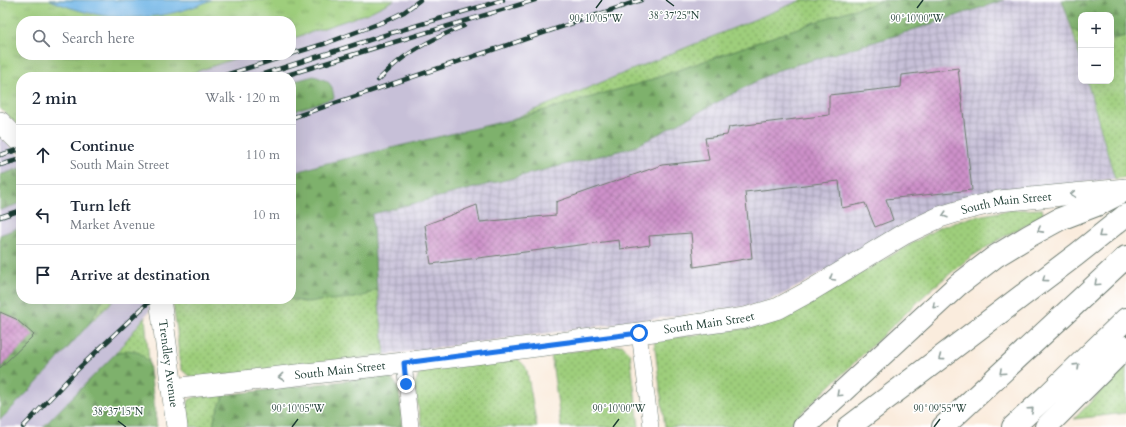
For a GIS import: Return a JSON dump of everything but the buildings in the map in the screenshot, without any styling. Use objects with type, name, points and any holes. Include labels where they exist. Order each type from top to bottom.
[{"type":"highway","points":[[804,427],[958,285],[996,256],[1029,236],[1060,220],[1099,204],[1126,190]]},
{"type":"highway","points":[[850,426],[1076,255],[1126,215]]},
{"type":"highway","points":[[943,427],[1126,257]]},
{"type":"highway","points":[[1012,427],[1049,394],[1126,319]]},
{"type":"highway","points":[[1046,427],[1126,347]]},
{"type":"street","points":[[0,122],[16,137]]},
{"type":"street","name":"South Main Street","points":[[172,389],[404,363],[745,318],[778,308],[810,291],[904,234],[940,217],[999,201],[1126,190]]},
{"type":"street","name":"Trendley Avenue","points":[[161,304],[177,427]]},
{"type":"street","points":[[639,333],[651,427]]},
{"type":"street","points":[[404,363],[412,427]]},
{"type":"shaded area","points":[[394,0],[802,0],[510,120],[319,165],[296,172],[296,110],[334,98],[313,76],[296,81],[296,72],[195,72],[230,60],[296,60],[296,37],[368,13]]},
{"type":"shaded area","points":[[1004,0],[1062,0],[1078,51],[1078,84],[1088,84],[1115,179],[1027,189],[964,199],[944,205],[925,213],[801,285],[780,296],[757,305],[385,355],[377,289],[372,214],[634,147],[775,71],[894,36]]},
{"type":"shaded area","points":[[0,136],[16,152],[16,170],[0,175]]},
{"type":"shaded area","points":[[16,205],[16,229],[0,235],[0,210]]},
{"type":"shaded area","points":[[110,304],[149,304],[150,310],[115,354],[43,427],[0,427],[0,420],[35,385],[89,324]]},
{"type":"green space","points":[[0,0],[394,0],[368,13],[296,37],[296,16],[16,16],[16,60],[230,60],[195,72],[16,72],[16,123],[0,108]]},
{"type":"green space","points":[[802,0],[885,0],[835,15],[645,82],[510,120]]},
{"type":"green space","points":[[885,0],[1004,0],[894,36],[775,71],[634,147],[372,214],[377,289],[367,295],[354,298],[305,302],[296,300],[296,172],[319,165],[510,120],[645,82],[835,15]]},
{"type":"green space","points":[[1062,0],[1126,0],[1126,36],[1114,38],[1114,12],[1078,12],[1078,32],[1072,29]]},
{"type":"green space","points":[[1072,29],[1078,32],[1078,50]]},
{"type":"green space","points":[[1126,36],[1126,177],[1115,179],[1088,84],[1114,84],[1114,38]]},
{"type":"green space","points":[[314,76],[323,79],[328,82],[332,88],[334,98],[296,110],[296,81]]},
{"type":"green space","points":[[16,170],[16,205],[0,210],[0,175]]},
{"type":"green space","points":[[1042,209],[1044,216],[1005,236],[969,258],[929,291],[787,427],[665,427],[654,340],[756,327],[791,314],[940,227],[972,217],[1010,210]]},
{"type":"green space","points":[[16,229],[16,304],[100,304],[89,324],[35,385],[0,420],[0,235]]},
{"type":"green space","points":[[377,289],[385,355],[197,378],[189,376],[182,370],[179,360],[177,330],[173,304],[296,304],[296,300],[305,302],[367,295]]},
{"type":"green space","points":[[100,304],[110,304],[89,324]]},
{"type":"green space","points":[[145,317],[149,362],[134,351],[126,351],[115,354]]},
{"type":"green space","points":[[622,345],[630,354],[639,427],[561,427],[551,354]]},
{"type":"green space","points":[[129,350],[140,353],[149,362],[157,427],[43,427],[115,354]]},
{"type":"green space","points":[[518,359],[525,366],[527,371],[537,427],[422,427],[414,386],[419,374],[431,366]]},
{"type":"green space","points":[[1126,366],[1126,413],[1074,419],[1105,387]]},
{"type":"green space","points":[[386,376],[395,382],[399,390],[403,427],[213,427],[215,416],[224,395]]},
{"type":"green space","points":[[224,395],[215,416],[213,427],[187,427],[185,414],[189,400],[195,397]]},
{"type":"water","points":[[50,0],[211,0],[191,8],[156,16],[110,16],[70,8]]},
{"type":"railway","points":[[296,52],[327,43],[383,22],[404,12],[420,0]]},
{"type":"railway","points":[[270,72],[388,34],[503,0]]},
{"type":"railway","points":[[296,72],[535,0]]},
{"type":"railway","points":[[296,116],[641,0]]},
{"type":"railway","points":[[378,80],[396,63],[414,50],[438,37],[464,26]]},
{"type":"railway","points":[[235,72],[273,60]]},
{"type":"railway","points":[[0,155],[16,150]]},
{"type":"railway","points":[[0,165],[16,160]]},
{"type":"railway","points":[[0,217],[16,212]]},
{"type":"railway","points":[[23,427],[76,371],[147,304]]},
{"type":"route","points":[[406,384],[404,363],[639,333]]}]
